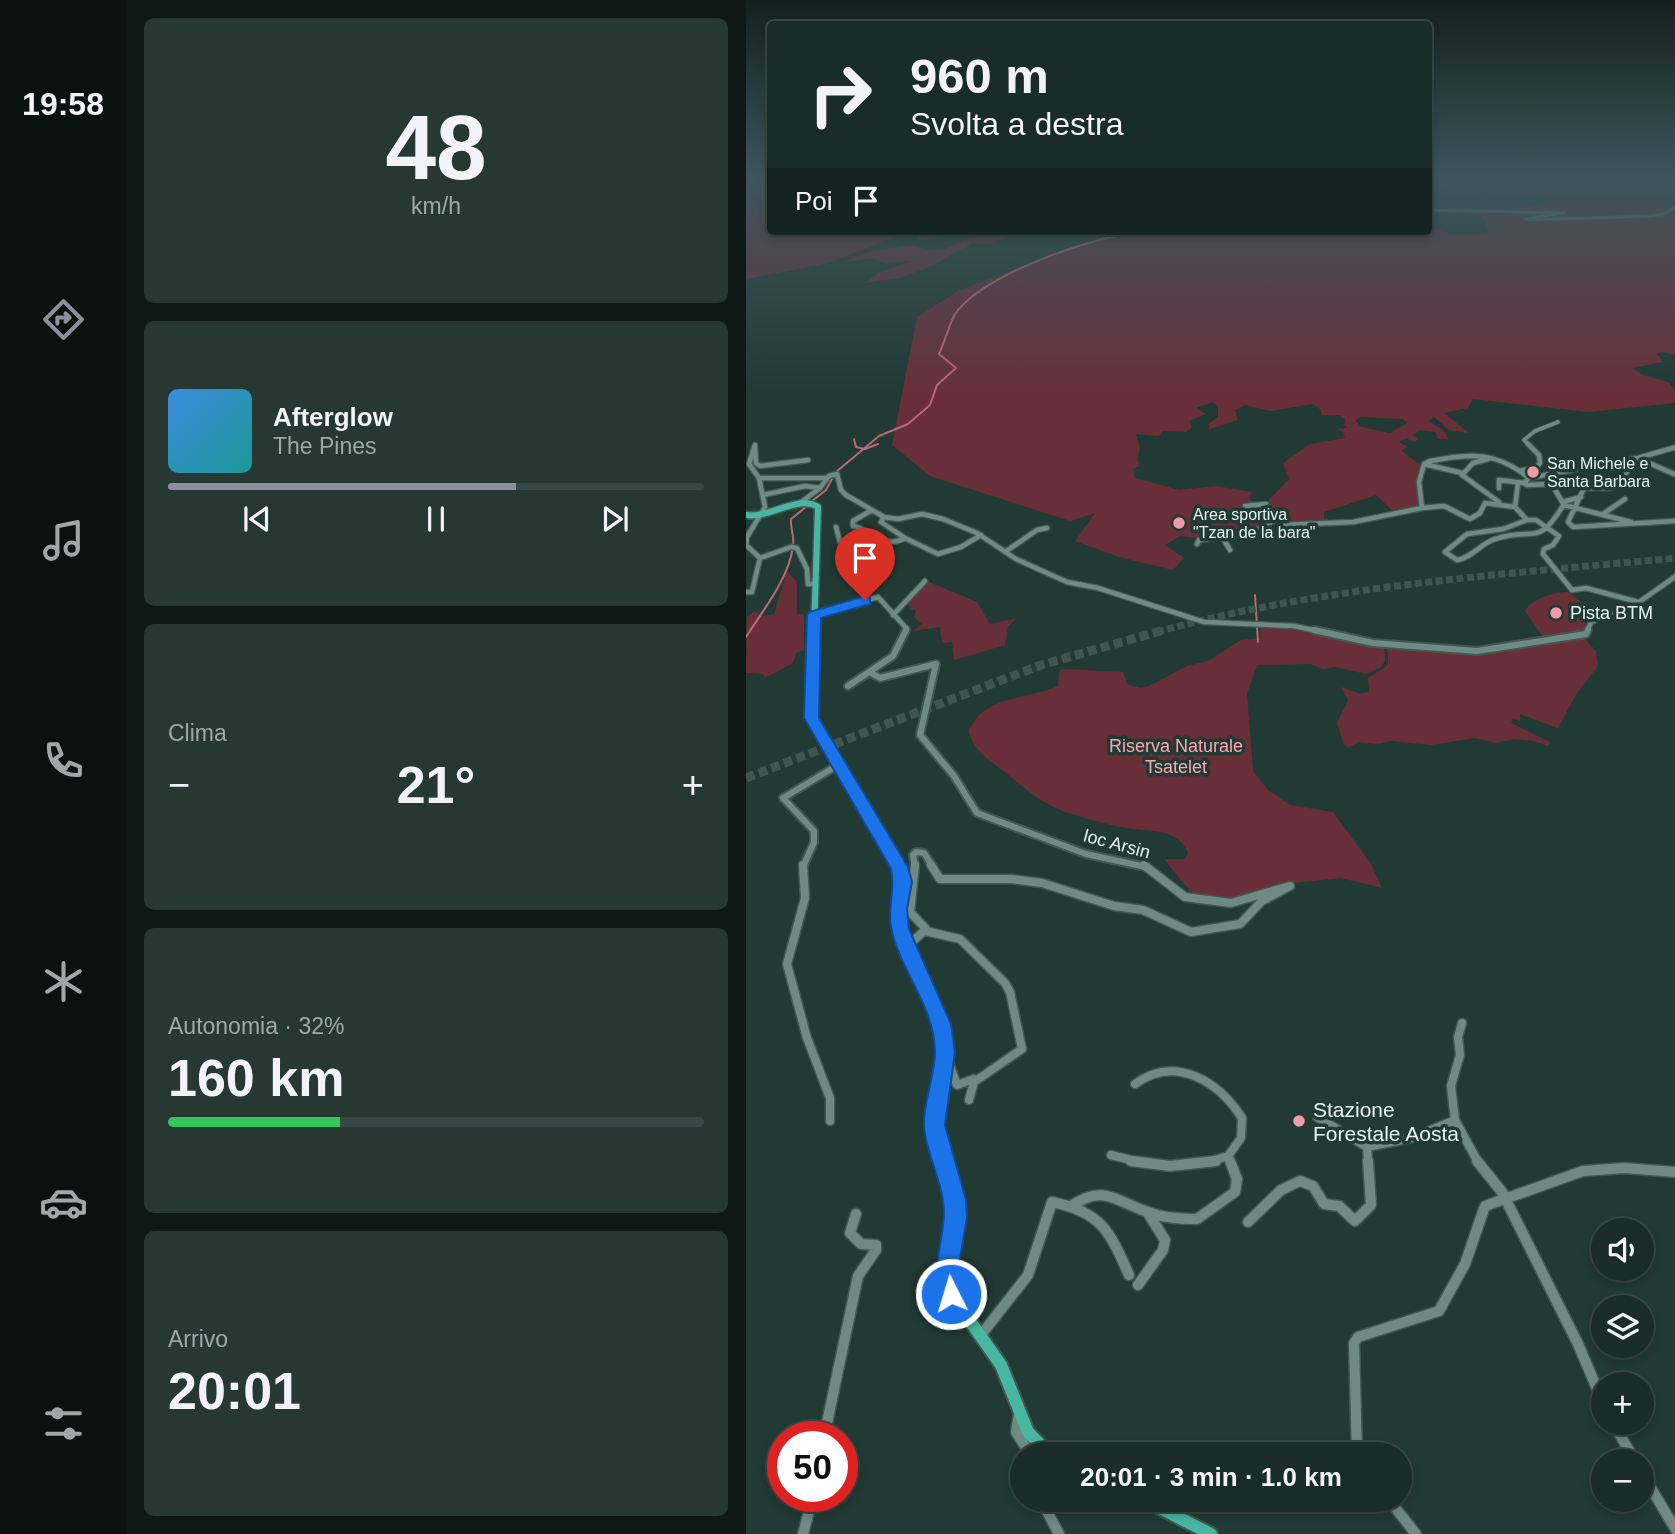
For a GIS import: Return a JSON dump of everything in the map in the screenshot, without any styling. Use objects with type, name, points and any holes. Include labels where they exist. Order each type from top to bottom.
[{"type":"main road","points":[[746,516],[756,522],[800,502],[811,502],[818,508],[811,718],[903,876],[898,917],[941,1024],[945,1052],[935,1125],[955,1200],[947,1276],[951,1294],[1007,1377],[1020,1412],[1036,1442]]},
{"type":"main road","points":[[1168,1512],[1211,1534]]},
{"type":"street","points":[[1424,464],[1470,452],[1520,471],[1537,467],[1540,463],[1539,455],[1524,440],[1535,431],[1558,422]]},
{"type":"street","points":[[760,558],[747,545],[765,507],[759,478],[749,462],[755,445],[755,456],[760,466],[808,460]]},
{"type":"street","points":[[1524,481],[1638,458],[1675,447]]},
{"type":"street","points":[[1462,473],[1477,461],[1489,458]]},
{"type":"street","points":[[1638,458],[1674,474]]},
{"type":"street","points":[[1424,464],[1462,473],[1467,481],[1499,502],[1515,507],[1527,520]]},
{"type":"street","points":[[1422,508],[1419,482],[1424,464]]},
{"type":"street","points":[[1498,488],[1499,480],[1553,486],[1576,482],[1586,488],[1611,488],[1627,472],[1608,464]]},
{"type":"street","points":[[1515,507],[1524,481],[1520,471]]},
{"type":"street","points":[[759,478],[827,478],[837,474],[844,493],[884,517],[927,515],[982,536],[1005,552],[1067,582],[1098,588],[1204,622],[1294,626],[1385,644],[1477,651],[1536,639],[1578,637],[1586,634],[1591,622],[1638,602],[1675,576]]},
{"type":"street","points":[[800,502],[820,488],[827,478]]},
{"type":"street","points":[[764,495],[805,486],[820,488]]},
{"type":"street","points":[[1553,486],[1564,505],[1636,523]]},
{"type":"street","points":[[1586,488],[1567,523],[1573,527],[1675,521]]},
{"type":"street","points":[[1581,497],[1571,498],[1550,528],[1530,536],[1493,539],[1465,559],[1457,560],[1445,552],[1467,534],[1503,530],[1527,520],[1536,520],[1550,528],[1559,538],[1544,549],[1543,554],[1573,590],[1586,588],[1638,602]]},
{"type":"street","points":[[1603,513],[1625,499]]},
{"type":"street","points":[[1245,506],[1253,503],[1266,504],[1275,520],[1286,526],[1300,526],[1404,515],[1422,508],[1444,506],[1470,519],[1480,513],[1484,503],[1499,502]]},
{"type":"street","points":[[872,510],[853,520],[853,526],[868,527],[877,537],[890,544],[905,538]]},
{"type":"street","points":[[884,517],[882,524],[938,554],[961,547],[982,536]]},
{"type":"street","points":[[1197,544],[1199,540],[1224,540],[1257,534],[1275,520]]},
{"type":"street","points":[[746,526],[756,522]]},
{"type":"street","points":[[836,527],[840,542],[852,550],[877,537]]},
{"type":"street","points":[[1005,552],[1037,530],[1047,528]]},
{"type":"street","points":[[1224,540],[1230,550]]},
{"type":"street","points":[[760,558],[793,547],[807,569],[808,584],[814,584]]},
{"type":"street","points":[[746,592],[752,592],[760,558]]},
{"type":"street","points":[[893,615],[925,581]]},
{"type":"street","points":[[814,615],[878,597],[906,627],[906,634],[893,656],[848,686]]},
{"type":"street","name":"loc Arsin","points":[[871,673],[880,678],[918,666],[936,664],[931,681],[927,718],[920,735],[954,776],[977,813],[1086,854],[1144,864],[1185,897],[1231,903],[1290,886],[1257,904],[1240,924],[1191,932],[1143,910],[1114,906],[1042,883],[1011,879],[945,880],[938,876],[924,853],[916,852],[913,855],[917,871],[910,912],[915,920],[924,926],[925,931]]},
{"type":"street","points":[[830,1121],[831,1098],[807,1038],[806,1021],[787,964],[805,898],[804,862],[814,842],[814,831],[783,798],[838,765]]},
{"type":"street","points":[[909,946],[925,931],[960,939],[1010,992],[1022,1049],[1017,1057],[957,1085],[945,1052]]},
{"type":"street","points":[[1462,1023],[1458,1037],[1460,1055],[1451,1086],[1455,1120],[1478,1163],[1502,1192],[1502,1197],[1591,1374]]},
{"type":"street","points":[[1111,1155],[1157,1166],[1215,1162],[1228,1156],[1241,1138],[1242,1118],[1212,1083],[1194,1076],[1149,1074],[1135,1084]]},
{"type":"street","points":[[969,1101],[968,1091],[974,1079]]},
{"type":"street","points":[[1317,1116],[1367,1147],[1412,1138],[1455,1120]]},
{"type":"street","points":[[1248,1222],[1282,1189],[1300,1181],[1313,1186],[1324,1204],[1339,1206],[1355,1221],[1372,1200],[1367,1147]]},
{"type":"street","points":[[1071,1206],[1086,1194],[1106,1194],[1148,1213],[1198,1219],[1228,1198],[1238,1186],[1228,1156]]},
{"type":"street","points":[[1357,1442],[1353,1354],[1358,1337],[1439,1311],[1465,1264],[1485,1206],[1502,1197],[1595,1170],[1640,1171],[1653,1168],[1675,1172]]},
{"type":"street","points":[[981,1335],[1028,1275],[1052,1202],[1071,1206],[1109,1230],[1129,1275]]},
{"type":"street","points":[[1138,1285],[1163,1250],[1165,1240],[1148,1213]]},
{"type":"street","points":[[826,1421],[833,1374],[853,1307],[859,1272],[877,1250],[876,1245],[861,1244],[850,1233],[856,1214]]},
{"type":"street","points":[[1020,1412],[1016,1432],[1022,1442]]},
{"type":"street","points":[[1654,1494],[1675,1530]]},
{"type":"street","points":[[803,1534],[809,1512]]},
{"type":"street","points":[[1047,1512],[1059,1534]]},
{"type":"street","points":[[1399,1512],[1416,1534]]},
{"type":"green space","points":[[746,251],[860,251],[828,263],[746,279]]},
{"type":"green space","points":[[959,251],[934,265],[900,278],[865,283],[879,273],[910,261],[886,264],[874,258],[841,263],[868,252]]},
{"type":"green space","points":[[1065,251],[1675,251],[1675,355],[1661,352],[1657,354],[1663,362],[1632,368],[1643,375],[1668,382],[1675,390],[1675,403],[1588,412],[1473,399],[1468,408],[1444,413],[1469,433],[1449,430],[1434,417],[1428,421],[1443,430],[1449,439],[1438,439],[1435,432],[1420,430],[1412,435],[1418,439],[1415,442],[1407,438],[1399,442],[1408,447],[1401,451],[1421,465],[1417,485],[1421,506],[1397,515],[1376,495],[1324,512],[1324,523],[1297,525],[1279,518],[1266,503],[1289,479],[1283,463],[1310,444],[1345,438],[1343,432],[1337,429],[1348,428],[1344,425],[1345,420],[1339,415],[1322,415],[1321,410],[1313,404],[1271,411],[1245,405],[1235,410],[1238,420],[1210,429],[1208,424],[1218,417],[1218,407],[1213,402],[1196,408],[1206,414],[1189,421],[1192,427],[1186,432],[1162,431],[1159,436],[1136,434],[1140,448],[1137,460],[1140,466],[1133,469],[1135,478],[1179,490],[1216,486],[1252,492],[1249,499],[1264,508],[1271,521],[1261,528],[1227,538],[1180,536],[1165,545],[1184,558],[1173,570],[1119,557],[1075,541],[1095,513],[1070,521],[930,476],[892,445],[917,317],[958,291]],"holes":[[[1361,417],[1403,419],[1407,423],[1390,433],[1361,427],[1355,420]]]},
{"type":"green space","points":[[787,571],[797,582],[797,614],[804,614],[804,650],[796,653],[793,663],[765,678],[763,674],[746,673],[747,617],[755,611],[762,616],[774,614]]},
{"type":"green space","points":[[929,582],[977,602],[990,624],[1016,618],[1008,627],[1005,645],[954,660],[952,642],[942,643],[940,627],[913,631],[922,624],[914,617],[916,611],[911,609],[907,602]]},
{"type":"green space","name":"Pista BTM","points":[[1568,592],[1578,600],[1586,614],[1584,632],[1571,637],[1543,637],[1525,611],[1544,597]]},
{"type":"green space","name":"Riserva Naturale Tsatelet","points":[[1261,626],[1306,630],[1384,646],[1385,661],[1381,667],[1366,674],[1335,667],[1323,669],[1310,664],[1257,665],[1247,694],[1253,771],[1268,790],[1290,805],[1333,812],[1371,864],[1382,888],[1341,878],[1293,883],[1231,902],[1195,897],[1164,859],[1185,859],[1188,853],[1177,839],[1162,832],[1127,828],[1075,815],[1048,804],[985,757],[971,738],[969,730],[976,718],[986,710],[1008,700],[1058,686],[1059,672],[1062,669],[1123,672],[1128,685],[1141,688],[1187,666],[1208,661],[1241,640],[1260,638]]},
{"type":"green space","points":[[1584,638],[1596,651],[1598,666],[1577,693],[1558,728],[1520,714],[1520,721],[1513,719],[1511,723],[1550,742],[1548,746],[1534,741],[1514,739],[1496,743],[1475,738],[1431,745],[1391,741],[1379,744],[1359,742],[1349,747],[1344,745],[1337,723],[1348,700],[1341,687],[1361,694],[1369,691],[1368,678],[1388,665],[1388,647],[1469,652]]},
{"type":"waterway","points":[[864,449],[879,436],[908,424],[930,405],[937,385],[956,368],[939,354],[955,314],[967,301],[1002,277],[1064,251]]},
{"type":"waterway","points":[[854,439],[856,447],[864,449]]},
{"type":"waterway","points":[[864,449],[878,444]]},
{"type":"waterway","points":[[836,472],[864,449]]},
{"type":"waterway","points":[[812,501],[826,490],[833,477]]},
{"type":"waterway","points":[[746,637],[786,571],[793,544],[791,519],[806,507]]},
{"type":"waterway","points":[[1255,595],[1258,642]]},
{"type":"tunnel","points":[[1157,632],[1220,616],[1349,593],[1481,576],[1676,558]]},
{"type":"tunnel","points":[[746,778],[1041,665],[1164,630]]},
{"type":"place","name":"San Michele e Santa Barbara","points":[[1533,472]]},
{"type":"place","name":"Area sportiva \"Tzan de la bara\"","points":[[1179,523]]},
{"type":"place","name":"Pista BTM","points":[[1556,613]]},
{"type":"place","name":"Stazione Forestale Aosta","points":[[1299,1121]]},
{"type":"route","points":[[865,600],[814,615],[811,718],[903,876],[898,909],[900,929],[941,1024],[945,1052],[935,1125],[941,1156],[955,1200],[953,1236],[947,1265],[951,1294]]}]
